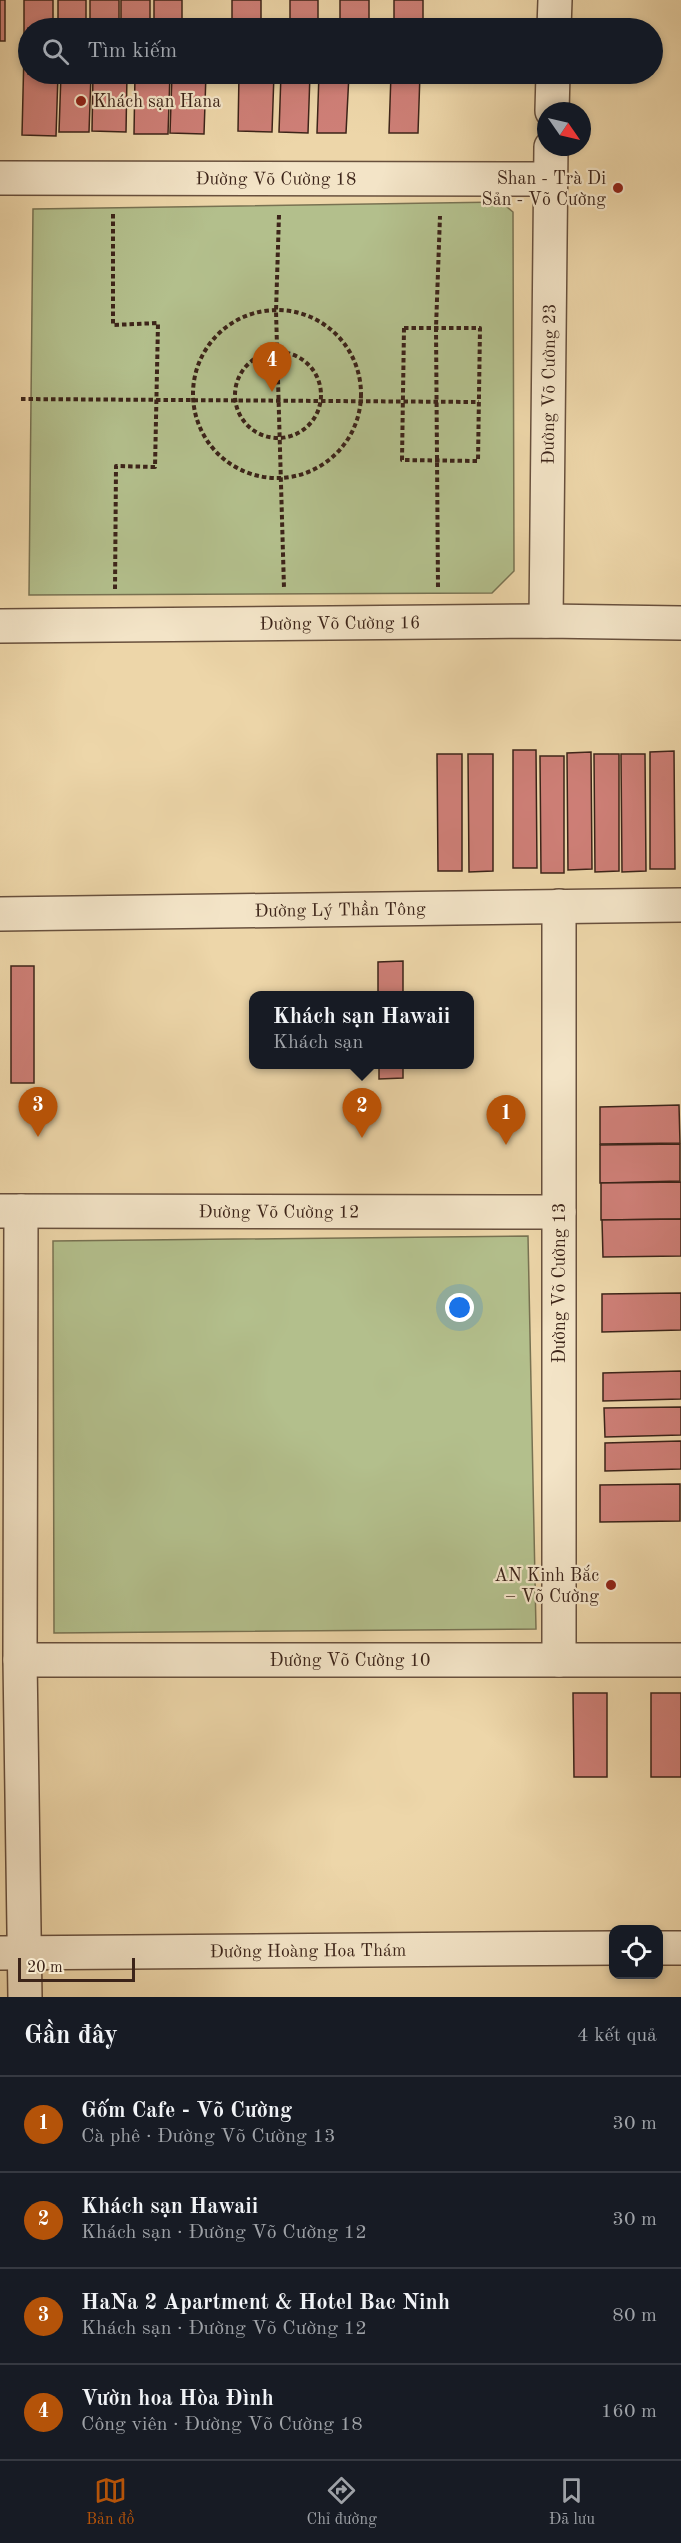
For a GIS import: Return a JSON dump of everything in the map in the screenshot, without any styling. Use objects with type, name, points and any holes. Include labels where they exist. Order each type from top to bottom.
[{"type":"street","points":[[554,18],[555,0]]},
{"type":"street","points":[[552,102],[553,84]]},
{"type":"street","name":"Đường Võ Cường 23","points":[[546,621],[551,156]]},
{"type":"street","name":"Đường Võ Cường 18","points":[[0,178],[550,180]]},
{"type":"street","name":"Đường Võ Cường 16","points":[[0,626],[546,621],[681,623]]},
{"type":"street","name":"Đường Lý Thần Tông","points":[[0,914],[681,905]]},
{"type":"street","name":"Đường Võ Cường 13","points":[[559,906],[559,1660]]},
{"type":"street","points":[[10,1211],[20,1660],[12,1953],[25,1997]]},
{"type":"street","name":"Đường Võ Cường 12","points":[[10,1211],[559,1212]]},
{"type":"street","name":"Đường Võ Cường 10","points":[[20,1660],[681,1660]]},
{"type":"street","name":"Đường Hoàng Hoa Thám","points":[[12,1953],[609,1948]]},
{"type":"street","points":[[663,1948],[681,1948]]},
{"type":"path","points":[[113,209],[113,325],[158,323],[155,467],[116,466],[115,593]]},
{"type":"path","points":[[279,210],[276,311],[284,590]]},
{"type":"path","points":[[438,597],[436,328],[440,211]]},
{"type":"path","points":[[288,310],[311,317],[331,330],[347,348],[357,370],[360,400],[353,429],[331,458],[316,469],[280,479],[246,473],[216,453],[197,422],[194,401],[195,374],[205,351],[220,332],[240,319],[263,311],[288,310]]},
{"type":"path","points":[[404,328],[480,328],[478,461],[402,460],[403,401],[404,328]]},
{"type":"path","points":[[286,352],[300,357],[311,367],[319,380],[321,400],[320,408],[313,421],[304,430],[291,437],[279,439],[265,437],[252,430],[243,421],[236,402],[238,379],[245,366],[257,357],[286,352]]},
{"type":"path","points":[[21,399],[479,402]]},
{"type":"green space","points":[[501,202],[513,212],[514,571],[492,593],[29,595],[33,209]]},
{"type":"green space","points":[[528,1236],[536,1629],[54,1633],[53,1241]]},
{"type":"building","points":[[0,0],[5,0],[5,41],[0,41]]},
{"type":"building","points":[[24,0],[53,0],[53,18],[24,18]]},
{"type":"building","points":[[58,0],[86,0],[86,18],[58,18]]},
{"type":"building","points":[[90,0],[119,0],[119,18],[90,18]]},
{"type":"building","points":[[121,0],[150,0],[150,18],[121,18]]},
{"type":"building","points":[[154,0],[182,0],[182,18],[154,18]]},
{"type":"building","points":[[232,0],[261,0],[261,18],[232,18]]},
{"type":"building","points":[[290,0],[318,0],[318,18],[290,18]]},
{"type":"building","points":[[340,0],[369,0],[369,18],[340,18]]},
{"type":"building","points":[[394,0],[423,0],[423,18],[394,18]]},
{"type":"building","points":[[23,84],[58,84],[56,136],[22,135]]},
{"type":"building","points":[[61,84],[91,84],[89,132],[59,132]]},
{"type":"building","points":[[93,84],[127,84],[126,132],[92,131]]},
{"type":"building","points":[[135,84],[170,84],[168,134],[134,134]]},
{"type":"building","points":[[172,84],[206,84],[204,134],[170,133]]},
{"type":"building","points":[[239,84],[274,84],[272,132],[238,131]]},
{"type":"building","points":[[281,84],[310,84],[308,133],[279,132]]},
{"type":"building","points":[[319,84],[348,84],[346,133],[317,133]]},
{"type":"building","points":[[391,84],[420,84],[418,133],[389,133]]},
{"type":"building","points":[[513,750],[536,750],[537,868],[513,868]]},
{"type":"building","points":[[674,751],[675,869],[650,869],[650,752]]},
{"type":"building","points":[[591,752],[592,869],[568,870],[567,753]]},
{"type":"building","points":[[437,754],[462,754],[462,871],[438,871]]},
{"type":"building","points":[[468,754],[493,754],[493,871],[469,872]]},
{"type":"building","points":[[594,754],[619,754],[619,871],[595,872]]},
{"type":"building","points":[[621,754],[645,754],[646,871],[622,872]]},
{"type":"building","points":[[540,756],[564,756],[564,873],[541,873]]},
{"type":"building","points":[[403,961],[403,991],[378,991],[378,962]]},
{"type":"building","points":[[11,966],[34,966],[34,1083],[11,1083]]},
{"type":"building","points":[[379,1069],[403,1069],[403,1078],[379,1079]]},
{"type":"building","points":[[679,1105],[680,1143],[600,1144],[600,1107]]},
{"type":"building","points":[[680,1144],[680,1181],[600,1183],[600,1145]]},
{"type":"building","points":[[681,1182],[681,1219],[601,1220],[601,1183]]},
{"type":"building","points":[[681,1219],[681,1256],[603,1257],[602,1220]]},
{"type":"building","points":[[681,1293],[681,1330],[602,1332],[602,1294]]},
{"type":"building","points":[[681,1371],[681,1399],[603,1401],[603,1373]]},
{"type":"building","points":[[681,1407],[681,1435],[605,1437],[604,1408]]},
{"type":"building","points":[[681,1441],[681,1469],[605,1471],[605,1443]]},
{"type":"building","points":[[680,1484],[680,1521],[600,1522],[600,1485]]},
{"type":"building","points":[[573,1693],[607,1693],[607,1777],[574,1777]]},
{"type":"building","points":[[651,1693],[681,1693],[681,1777],[651,1777]]},
{"type":"place","name":"Khách sạn Hana","points":[[81,101]]},
{"type":"place","name":"Shan - Trà Di Sản - Võ Cường","points":[[618,188]]},
{"type":"place","name":"Vườn hoa Hòa Đình","points":[[272,392]]},
{"type":"place","name":"HaNa 2 Apartment & Hotel Bac Ninh","points":[[38,1137]]},
{"type":"place","name":"Khách sạn Hawaii","points":[[362,1138]]},
{"type":"place","name":"Gốm Cafe - Võ Cường","points":[[506,1145]]},
{"type":"place","name":"AN Kinh Bắc – Võ Cường","points":[[611,1585]]}]
